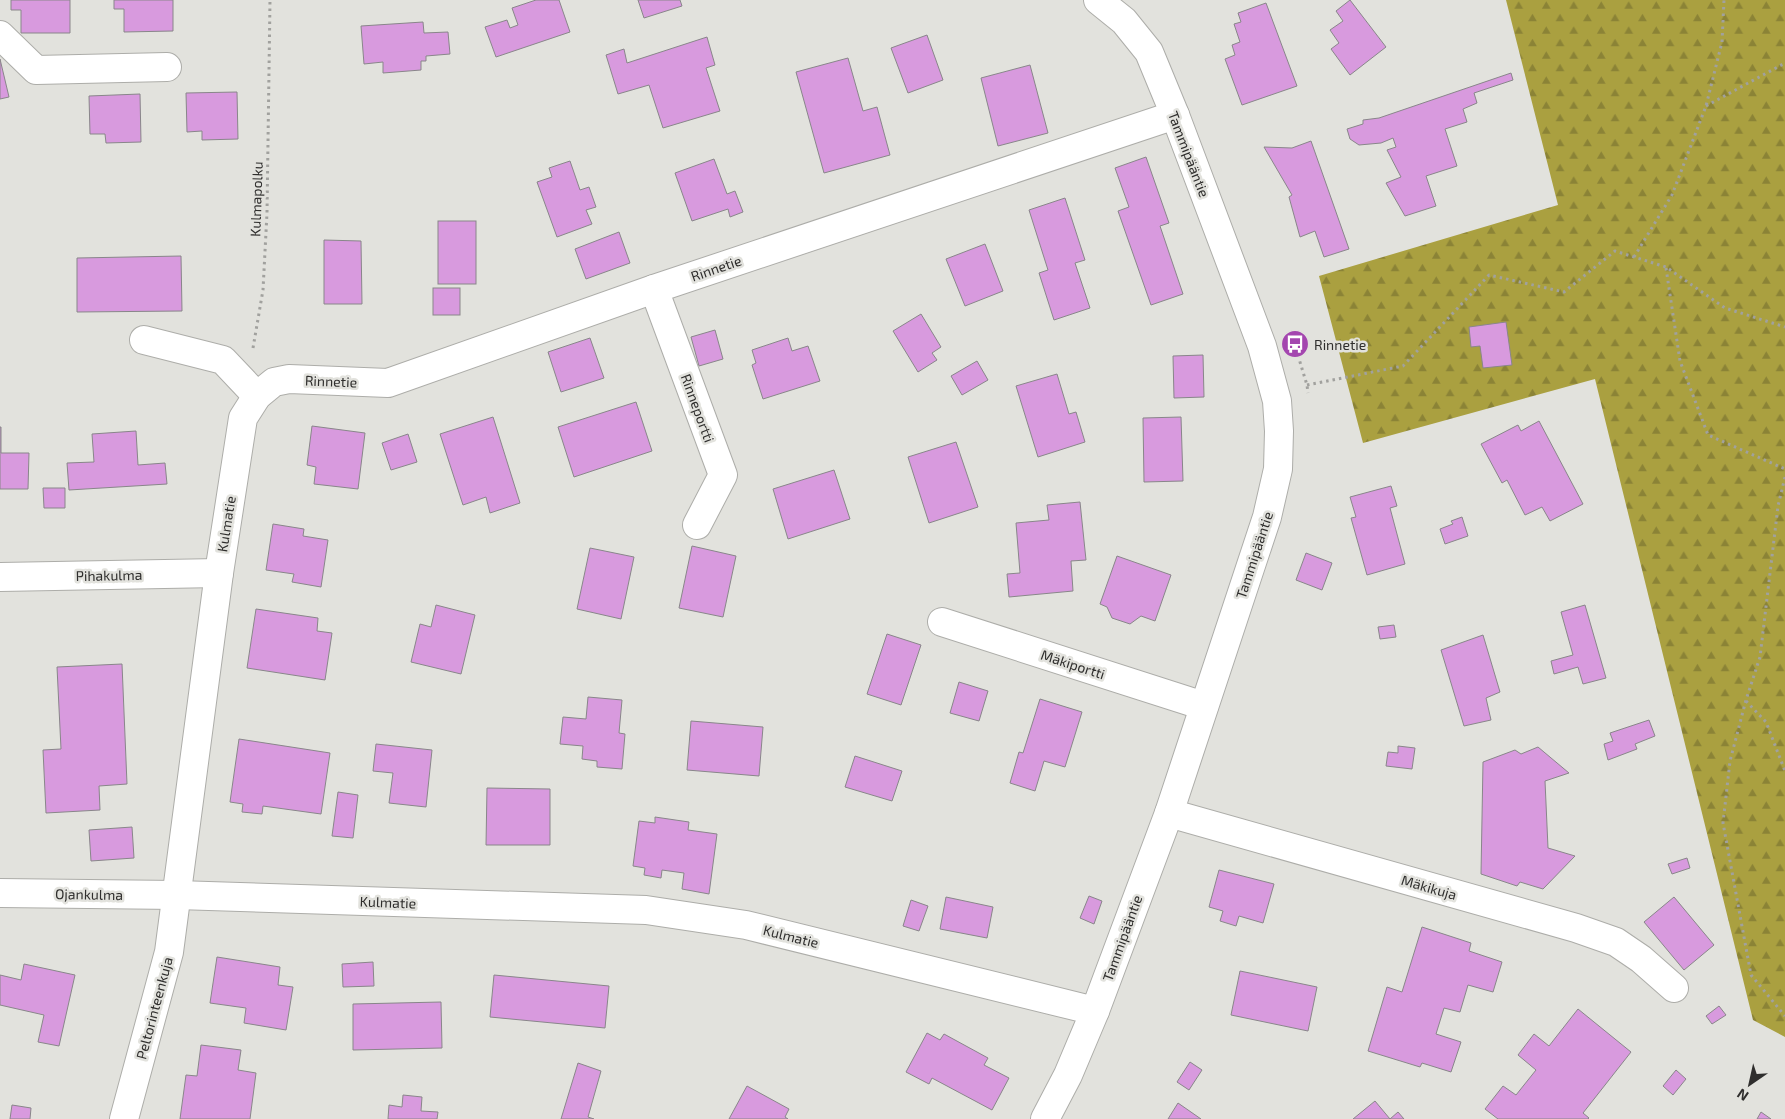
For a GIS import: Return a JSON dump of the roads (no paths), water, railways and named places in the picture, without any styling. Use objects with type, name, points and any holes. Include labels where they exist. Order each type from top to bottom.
[{"type":"street","name":"Tammipääntie","points":[[1045,1119],[1068,1075],[1095,1011],[1169,813],[1267,517],[1278,470],[1279,431],[1277,402],[1262,346],[1175,115],[1149,52],[1124,21],[1098,0]]},
{"type":"street","points":[[0,35],[36,70],[168,67]]},
{"type":"street","name":"Rinnetie","points":[[257,396],[274,382],[289,379],[388,383],[654,289],[1175,115]]},
{"type":"street","name":"Rinneportti","points":[[654,289],[722,475],[697,525]]},
{"type":"street","points":[[144,340],[223,360],[257,396]]},
{"type":"street","name":"Kulmatie","points":[[257,396],[243,418],[219,574],[177,895],[646,910],[746,925],[1095,1011]]},
{"type":"street","name":"Pihakulma","points":[[0,577],[219,574]]},
{"type":"street","name":"Mäkiportti","points":[[942,622],[1204,706]]},
{"type":"street","name":"Mäkikuja","points":[[1169,813],[1567,926],[1616,942],[1641,959],[1674,988]]},
{"type":"street","name":"Ojankulma","points":[[0,893],[177,895]]},
{"type":"street","name":"Peltorinteenkuja","points":[[124,1119],[170,952],[177,895]]},
{"type":"place","name":"Rinnetie","points":[[1295,344]]}]
